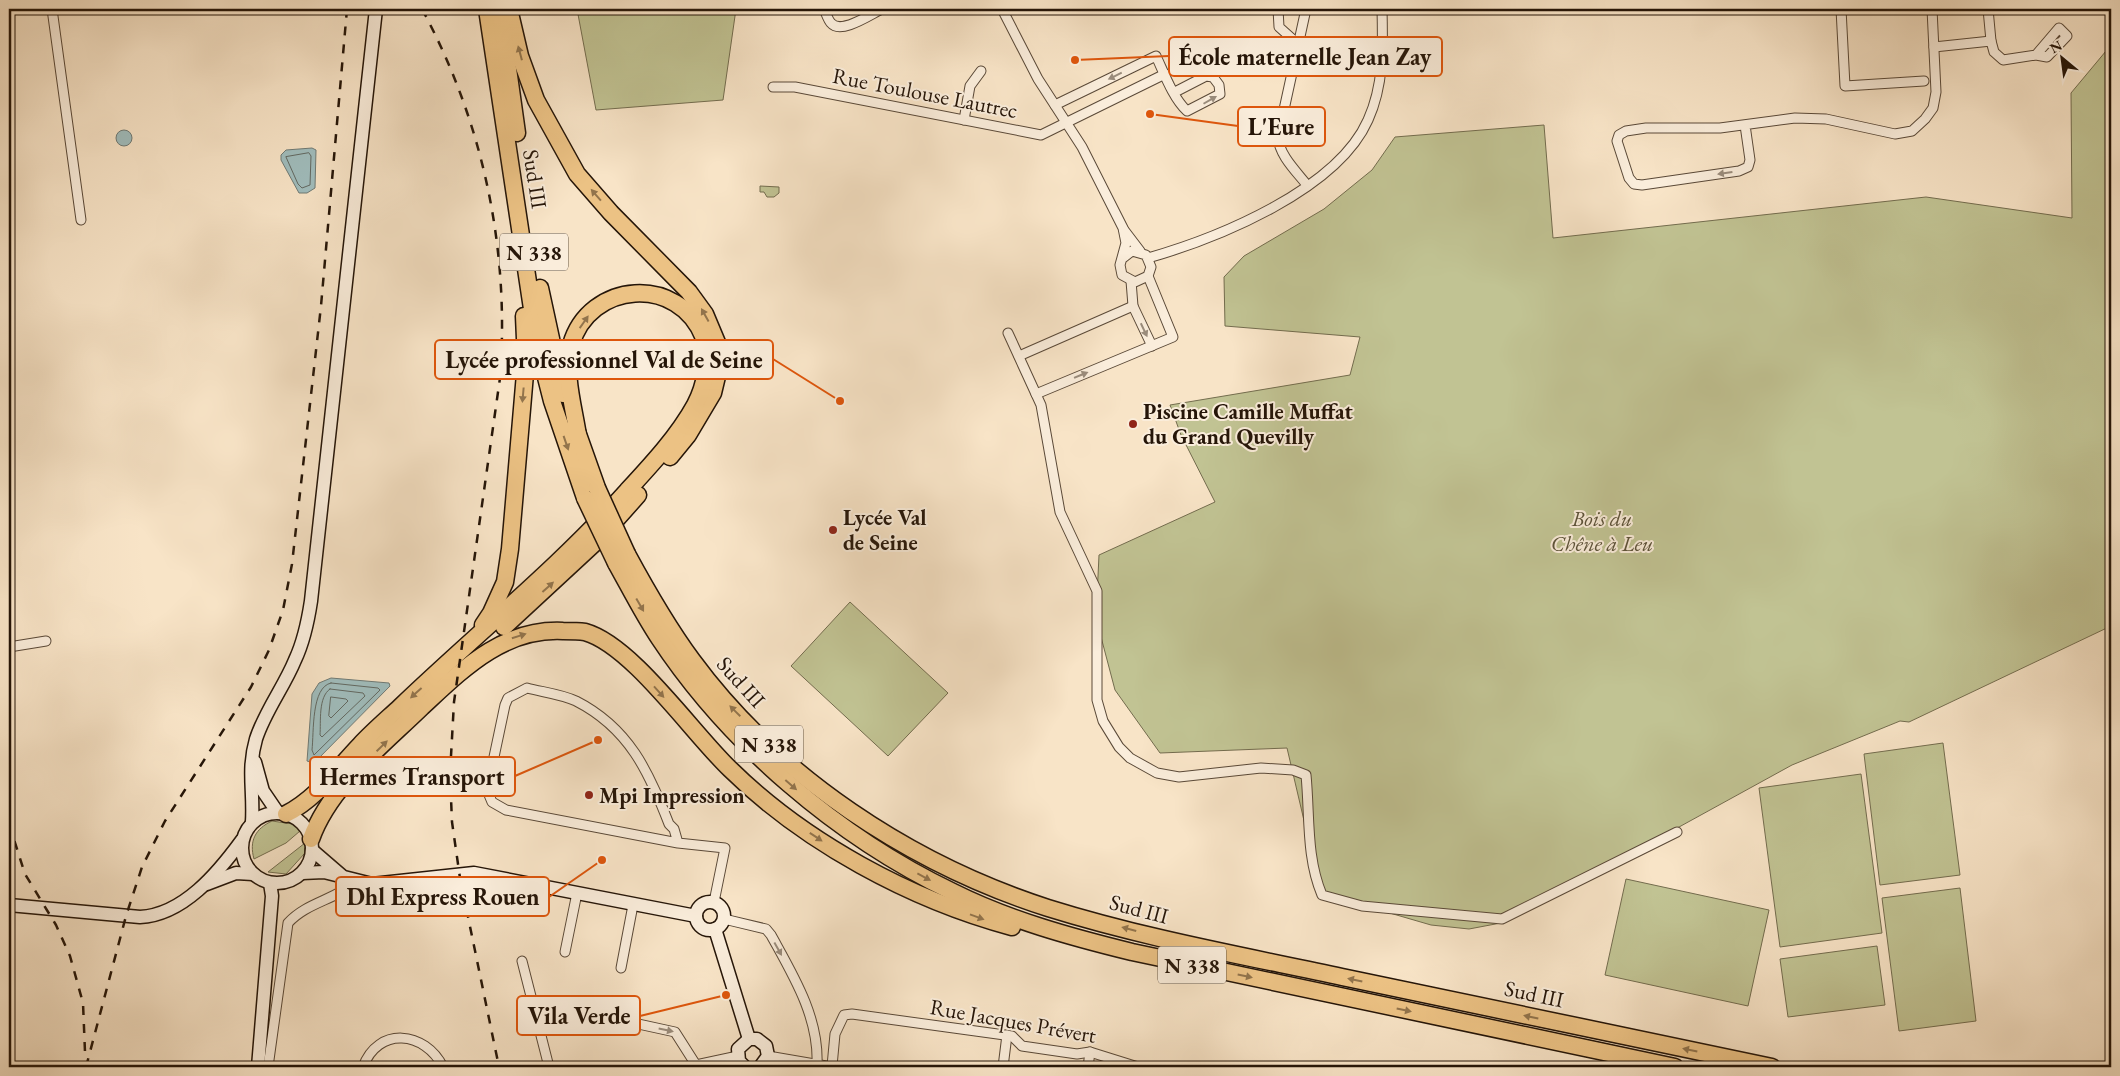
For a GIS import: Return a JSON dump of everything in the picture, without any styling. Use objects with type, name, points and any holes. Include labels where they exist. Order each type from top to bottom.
[{"type":"highway","name":"Sud III","points":[[487,9],[537,342],[552,401],[591,493]]},
{"type":"highway","name":"Sud III","points":[[500,9],[542,303],[563,392],[578,436],[591,493]]},
{"type":"highway","points":[[450,681],[468,660],[598,540],[656,475],[688,435],[713,393],[719,368],[718,345],[705,314],[689,292],[611,213],[577,174],[536,100],[520,56],[509,9]]},
{"type":"highway","points":[[452,660],[491,613],[505,582],[510,549],[526,362],[523,294],[527,277]]},
{"type":"highway","points":[[282,813],[303,804],[318,791],[361,744],[613,506],[666,446],[696,404],[706,377],[707,355],[704,338],[694,321],[682,308],[666,298],[634,292],[618,295],[602,303],[584,320],[571,345],[569,373],[578,436]]},
{"type":"highway","name":"N 338","points":[[591,493],[621,558]]},
{"type":"highway","name":"Sud III","points":[[621,558],[659,638],[710,704],[754,753],[818,808],[875,850],[953,893],[1005,915],[1132,952],[1675,1067]]},
{"type":"highway","name":"Sud III","points":[[621,558],[694,662],[729,705],[767,742],[828,795],[880,832],[957,872],[1047,907],[1176,942],[1772,1067]]},
{"type":"highway","points":[[312,845],[320,818],[362,765],[450,681],[489,650],[524,634],[548,630],[584,632],[610,644],[639,670],[730,769],[777,811],[834,848],[890,880],[938,902],[983,919],[1051,937],[1132,952]]},
{"type":"street","points":[[52,9],[81,220]]},
{"type":"street","points":[[9,905],[150,916],[172,909],[200,887],[228,859],[252,822],[254,803],[250,771],[257,737],[276,694],[295,661],[306,628],[311,601],[376,9]]},
{"type":"street","points":[[824,9],[831,24],[837,28],[845,27],[882,9]]},
{"type":"street","name":"Rue Toulouse Lautrec","points":[[1002,9],[1038,79],[1082,147],[1123,228],[1140,252]]},
{"type":"street","points":[[1278,9],[1279,27],[1298,44]]},
{"type":"street","points":[[1306,9],[1278,137],[1278,145],[1307,185]]},
{"type":"street","points":[[1148,258],[1247,222],[1307,185],[1348,150],[1368,121],[1376,100],[1381,75],[1382,9]]},
{"type":"street","points":[[1841,9],[1845,86],[1924,81]]},
{"type":"street","points":[[1745,125],[1750,160],[1748,167],[1739,171],[1642,184],[1634,184],[1629,178],[1617,141],[1619,135],[1626,131],[1646,128],[1720,128],[1795,118],[1826,120],[1895,134],[1912,131],[1925,119],[1933,108],[1936,92],[1932,9]]},
{"type":"street","points":[[1988,9],[1994,52],[2004,60],[2036,56]]},
{"type":"street","points":[[1934,47],[1991,41]]},
{"type":"street","points":[[1055,105],[1156,56],[1174,92],[1187,111],[1220,94],[1219,85],[1213,77],[1206,76],[1174,92]]},
{"type":"street","points":[[964,120],[970,86],[981,71]]},
{"type":"street","name":"Rue Toulouse Lautrec","points":[[773,88],[795,87],[1041,135],[1165,74]]},
{"type":"street","name":"Rue Toulouse Lautrec","points":[[1123,228],[1126,243],[1123,258]]},
{"type":"street","points":[[1129,252],[1140,252],[1148,258],[1151,267],[1148,276],[1140,281],[1131,281],[1120,270],[1123,258],[1129,252]]},
{"type":"street","points":[[1036,394],[1173,337],[1148,276]]},
{"type":"street","points":[[1131,281],[1133,306],[1152,346]]},
{"type":"street","points":[[1019,356],[1133,306]]},
{"type":"street","points":[[1008,333],[1041,405],[1056,499],[1097,591],[1097,700],[1103,721],[1119,747],[1130,758],[1156,773],[1179,777],[1261,768],[1293,770],[1306,775],[1307,822],[1313,875],[1322,895],[1362,906],[1502,919],[1677,832]]},
{"type":"street","points":[[9,647],[46,641]]},
{"type":"street","points":[[678,843],[674,829],[669,824],[645,768],[621,733],[574,701],[527,688],[508,698],[487,790],[492,802],[506,810],[678,843],[725,848],[714,902]]},
{"type":"street","points":[[253,752],[263,791],[282,813],[301,822],[312,845],[343,876]]},
{"type":"street","points":[[252,822],[261,816],[282,813]]},
{"type":"street","points":[[242,840],[243,859],[253,874]]},
{"type":"street","points":[[200,887],[236,873],[253,874],[270,883],[287,882],[302,873],[307,866],[312,845]]},
{"type":"street","points":[[302,873],[324,872],[356,881],[384,883],[474,873],[696,916]]},
{"type":"street","points":[[268,1067],[288,923],[298,913],[314,904],[345,892],[356,881]]},
{"type":"street","points":[[258,1067],[272,896],[270,883]]},
{"type":"street","points":[[565,952],[577,893]]},
{"type":"street","points":[[696,916],[701,905],[714,902],[722,907],[724,919]]},
{"type":"street","points":[[621,968],[633,905]]},
{"type":"street","points":[[696,916],[702,928],[715,929]]},
{"type":"street","points":[[715,929],[724,919]]},
{"type":"street","points":[[724,919],[766,929],[771,935],[797,982],[809,1013],[818,1045],[817,1064]]},
{"type":"street","points":[[715,929],[749,1039]]},
{"type":"street","points":[[522,961],[549,1067]]},
{"type":"street","points":[[533,1001],[675,1032],[696,1066],[738,1056]]},
{"type":"street","name":"Rue Jacques Prévert","points":[[832,1066],[837,1028],[844,1015],[852,1014],[1012,1036],[1022,1046],[1077,1054],[1090,1052],[1138,1067]]},
{"type":"street","points":[[1003,1067],[1007,1036]]},
{"type":"street","points":[[363,1067],[367,1056],[377,1046],[396,1038],[412,1039],[424,1043],[437,1055],[443,1067]]},
{"type":"street","points":[[745,1067],[738,1056],[741,1044],[749,1039],[762,1042],[766,1046],[768,1056],[765,1064],[760,1067]]},
{"type":"street","points":[[1088,1067],[1090,1052]]},
{"type":"street","points":[[768,1056],[832,1066]]},
{"type":"green space","points":[[577,9],[736,9],[723,100],[596,110]]},
{"type":"green space","name":"Bois du Chêne à Leu","points":[[2111,45],[2111,626],[1909,722],[1900,721],[1792,765],[1506,922],[1469,929],[1431,925],[1321,893],[1287,748],[1160,753],[1115,690],[1096,618],[1099,555],[1215,502],[1181,435],[1170,405],[1350,375],[1360,337],[1225,326],[1224,277],[1244,256],[1324,209],[1372,170],[1395,137],[1544,125],[1553,238],[1926,197],[2072,218],[2071,93]]},
{"type":"green space","points":[[760,186],[779,187],[779,193],[774,197],[767,197],[764,192],[760,192]]},
{"type":"green space","points":[[850,602],[948,693],[888,756],[791,666]]},
{"type":"green space","points":[[1943,743],[1960,875],[1880,885],[1864,754]]},
{"type":"green space","points":[[1861,774],[1882,933],[1780,947],[1759,788]]},
{"type":"green space","points":[[272,821],[293,824],[300,831],[286,843],[254,859],[252,847],[255,836],[261,828]]},
{"type":"green space","points":[[305,843],[305,853],[286,874],[268,872]]},
{"type":"green space","points":[[1626,879],[1769,910],[1748,1006],[1605,975]]},
{"type":"green space","points":[[1960,888],[1976,1021],[1899,1031],[1882,898]]},
{"type":"green space","points":[[1877,946],[1885,1005],[1788,1017],[1780,959]]},
{"type":"water","points":[[124,130],[130,132],[132,138],[130,144],[124,146],[118,144],[116,138],[118,132]]},
{"type":"water","points":[[312,148],[316,150],[315,188],[307,193],[299,193],[281,160],[281,155],[286,150]]},
{"type":"water","points":[[331,678],[389,683],[390,686],[314,763],[307,761],[312,694],[319,683]]},
{"type":"railway","points":[[86,1067],[126,916],[142,867],[165,821],[251,687],[269,650],[283,610],[292,564],[321,306],[347,9]]},
{"type":"railway","points":[[422,9],[443,52],[461,96],[476,141],[488,188],[496,234],[501,282],[500,378],[454,702],[450,774],[452,822],[460,878],[499,1067]]},
{"type":"railway","points":[[9,824],[25,874],[56,925],[70,956],[83,1003],[85,1052]]},
{"type":"place","name":"École maternelle Jean Zay","points":[[1075,60]]},
{"type":"place","name":"L'Eure","points":[[1150,114]]},
{"type":"place","name":"Lycée professionnel Val de Seine","points":[[840,401]]},
{"type":"place","name":"Piscine Camille Muffat du Grand Quevilly","points":[[1133,424]]},
{"type":"place","name":"Lycée Val de Seine","points":[[833,530]]},
{"type":"place","name":"Hermes Transport","points":[[598,740]]},
{"type":"place","name":"Mpi Impression","points":[[589,795]]},
{"type":"place","name":"Dhl Express Rouen","points":[[602,860]]},
{"type":"place","name":"Vila Verde","points":[[726,995]]}]
